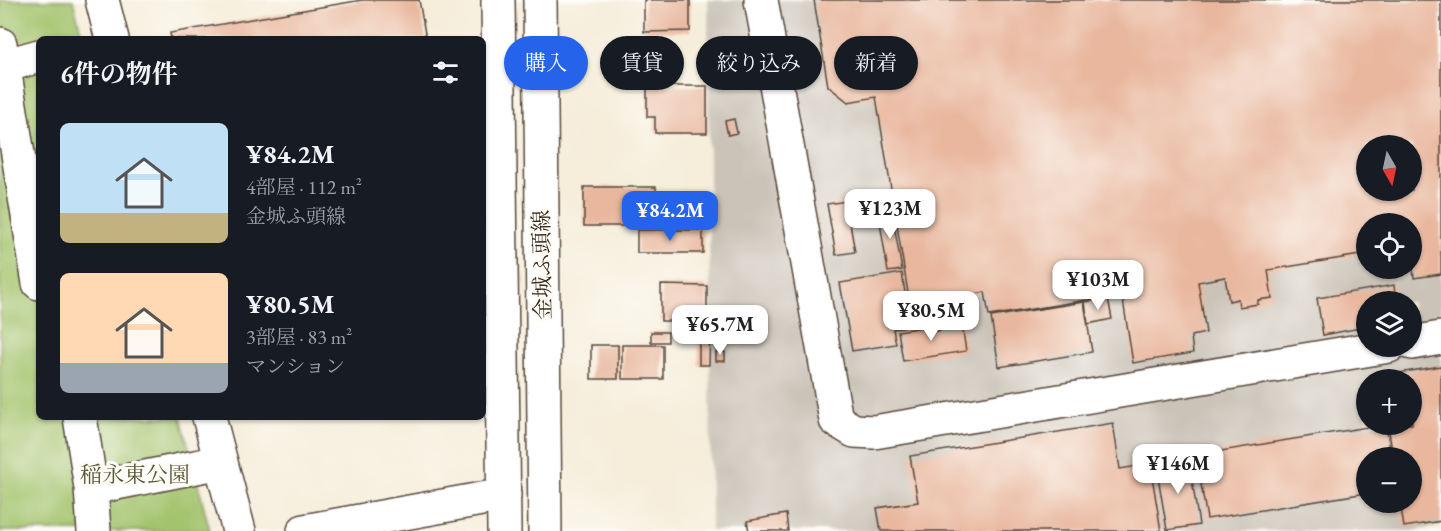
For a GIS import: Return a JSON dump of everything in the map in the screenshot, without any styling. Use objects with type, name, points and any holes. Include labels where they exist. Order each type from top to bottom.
[{"type":"main road","points":[[102,0],[108,36]]},
{"type":"main road","name":"金城ふ頭線","points":[[498,0],[504,531]]},
{"type":"main road","name":"金城ふ頭線","points":[[540,0],[545,531]]},
{"type":"main road","points":[[761,0],[837,420],[854,431],[874,432],[1356,352]]},
{"type":"main road","points":[[36,56],[2,59],[36,265]]},
{"type":"main road","points":[[1422,341],[1441,338]]},
{"type":"main road","points":[[80,420],[91,488],[94,531]]},
{"type":"main road","points":[[210,420],[239,531]]},
{"type":"main road","points":[[91,488],[221,462]]},
{"type":"main road","points":[[304,531],[504,495]]},
{"type":"shaded area","points":[[708,0],[1441,0],[1441,526],[1412,531],[711,531],[709,90],[822,90],[822,36],[708,36]]},
{"type":"green space","name":"稲永東公園","points":[[0,0],[73,0],[82,36],[36,36],[36,420],[182,420],[210,531],[0,531]]},
{"type":"building","points":[[362,0],[419,0],[425,36],[170,36],[170,33]]},
{"type":"building","points":[[644,0],[690,0],[690,31],[644,32]]},
{"type":"building","points":[[814,0],[1441,0],[1441,274],[1422,277],[1422,213],[1356,213],[1356,256],[1268,270],[1272,298],[1258,300],[1258,304],[1239,307],[1238,299],[1229,301],[1225,277],[1198,282],[1206,333],[1191,336],[1193,353],[1133,363],[1122,294],[989,316],[985,292],[910,305],[876,97],[848,102],[828,86],[822,36],[820,36]]},
{"type":"building","points":[[684,86],[696,86],[696,90],[707,90],[707,133],[655,133],[655,117],[647,117],[647,90],[684,90]]},
{"type":"building","points":[[734,119],[737,133],[728,135],[725,121]]},
{"type":"building","points":[[584,187],[656,187],[656,226],[584,226]]},
{"type":"building","points":[[846,201],[855,252],[836,255],[827,204]]},
{"type":"building","points":[[891,208],[902,270],[888,272],[878,210]]},
{"type":"building","points":[[637,230],[703,230],[703,253],[637,253]]},
{"type":"building","points":[[902,273],[910,325],[893,329],[896,344],[852,351],[840,283]]},
{"type":"building","points":[[661,285],[707,286],[707,321],[661,321]]},
{"type":"building","points":[[1394,285],[1395,291],[1358,291]]},
{"type":"building","points":[[1356,291],[1356,329],[1323,335],[1317,298]]},
{"type":"building","points":[[1108,298],[1112,319],[1088,324],[1085,302]]},
{"type":"building","points":[[1084,302],[1092,352],[999,367],[991,317]]},
{"type":"building","points":[[935,325],[936,331],[962,326],[966,351],[903,361],[898,331]]},
{"type":"building","points":[[699,330],[710,330],[709,365],[699,365]]},
{"type":"building","points":[[651,332],[668,332],[668,342],[651,342]]},
{"type":"building","points":[[591,345],[618,345],[618,379],[591,379]]},
{"type":"building","points":[[622,345],[663,345],[663,379],[622,379]]},
{"type":"building","points":[[716,352],[725,352],[725,361],[716,361]]},
{"type":"building","points":[[1441,366],[1441,521],[1404,527],[1402,513],[1422,513],[1422,447],[1391,447],[1390,435],[1422,435],[1422,369]]},
{"type":"building","points":[[1113,423],[1120,469],[1150,464],[1161,531],[881,531],[877,508],[918,502],[910,456]]},
{"type":"building","points":[[1356,429],[1356,435],[1388,435],[1389,447],[1356,447],[1356,495],[1207,519],[1196,455]]},
{"type":"building","points":[[1189,460],[1199,525],[1167,530],[1156,465]]},
{"type":"building","points":[[786,514],[788,531],[749,531],[747,521]]}]
